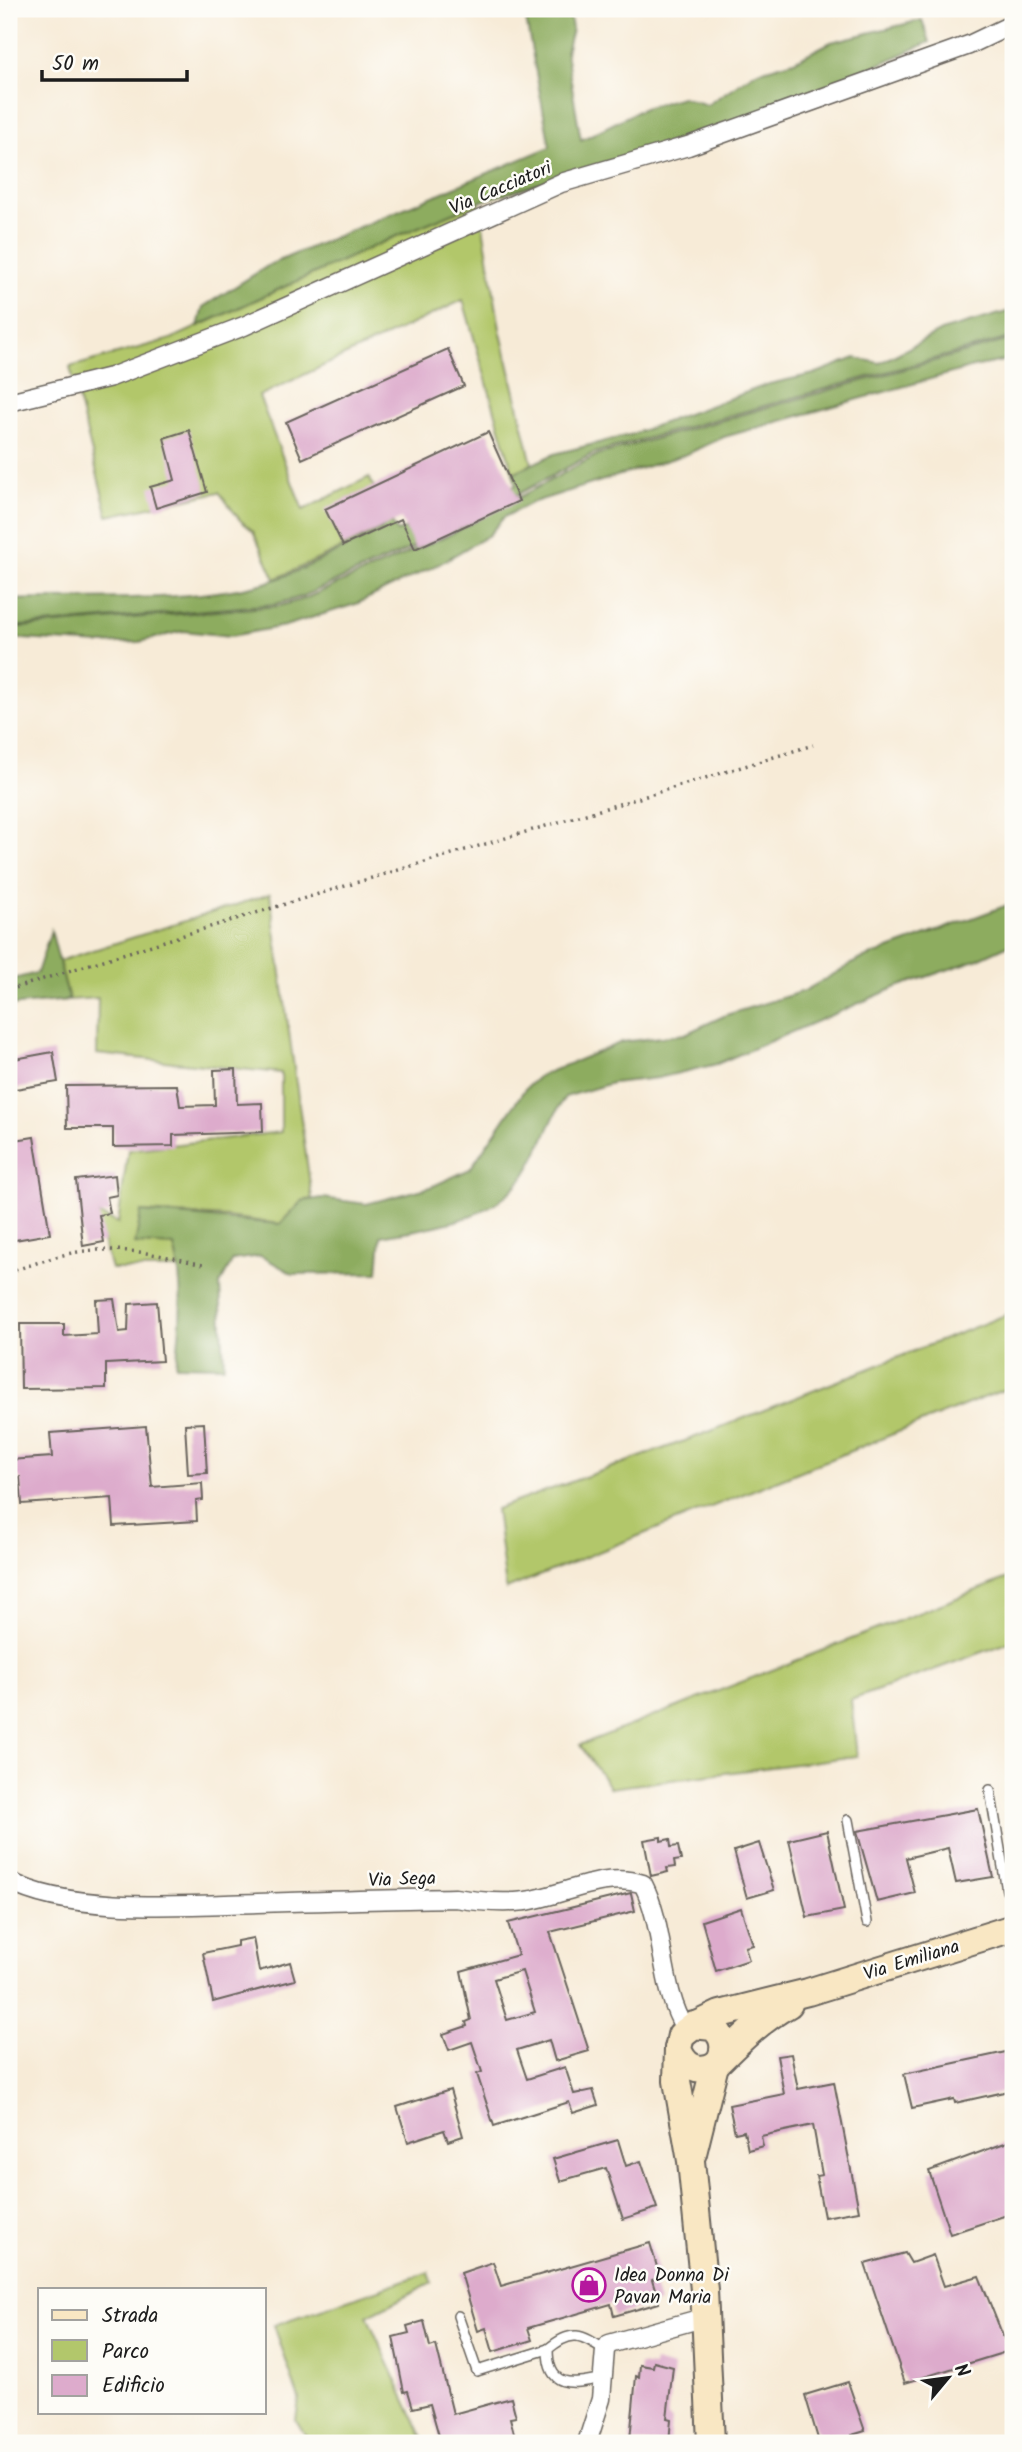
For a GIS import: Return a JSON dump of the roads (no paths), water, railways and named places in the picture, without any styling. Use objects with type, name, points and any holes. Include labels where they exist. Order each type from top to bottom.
[{"type":"main road","name":"Via Emiliana","points":[[688,2034],[732,2011],[808,1992],[1013,1928]]},
{"type":"main road","name":"Via Emiliana","points":[[717,2063],[770,2015],[808,1992]]},
{"type":"main road","points":[[688,2034],[712,2026],[722,2038],[723,2052],[717,2063],[691,2161]]},
{"type":"main road","points":[[688,2034],[687,2065],[695,2069],[717,2063]]},
{"type":"main road","points":[[688,2034],[678,2092],[691,2161],[706,2317],[712,2443]]},
{"type":"street","name":"Via Cacciatori","points":[[9,402],[111,377],[244,326],[561,183],[688,146],[969,45],[1013,23]]},
{"type":"street","name":"Via Sega","points":[[9,1881],[23,1889],[56,1897],[142,1907],[456,1898],[491,1904],[528,1900],[625,1878],[643,1884],[651,1901],[675,2006],[688,2034]]},
{"type":"street","points":[[587,2443],[598,2410],[605,2350],[609,2344],[706,2317]]},
{"type":"lane","points":[[990,1790],[1007,1891]]},
{"type":"lane","points":[[848,1821],[867,1922]]},
{"type":"lane","points":[[458,2316],[477,2371],[548,2349],[562,2338],[583,2335],[605,2350]]},
{"type":"lane","points":[[548,2349],[548,2364],[556,2377],[570,2384],[603,2378]]},
{"type":"place","name":"Idea Donna Di Pavan Maria","points":[[589,2285]]}]
